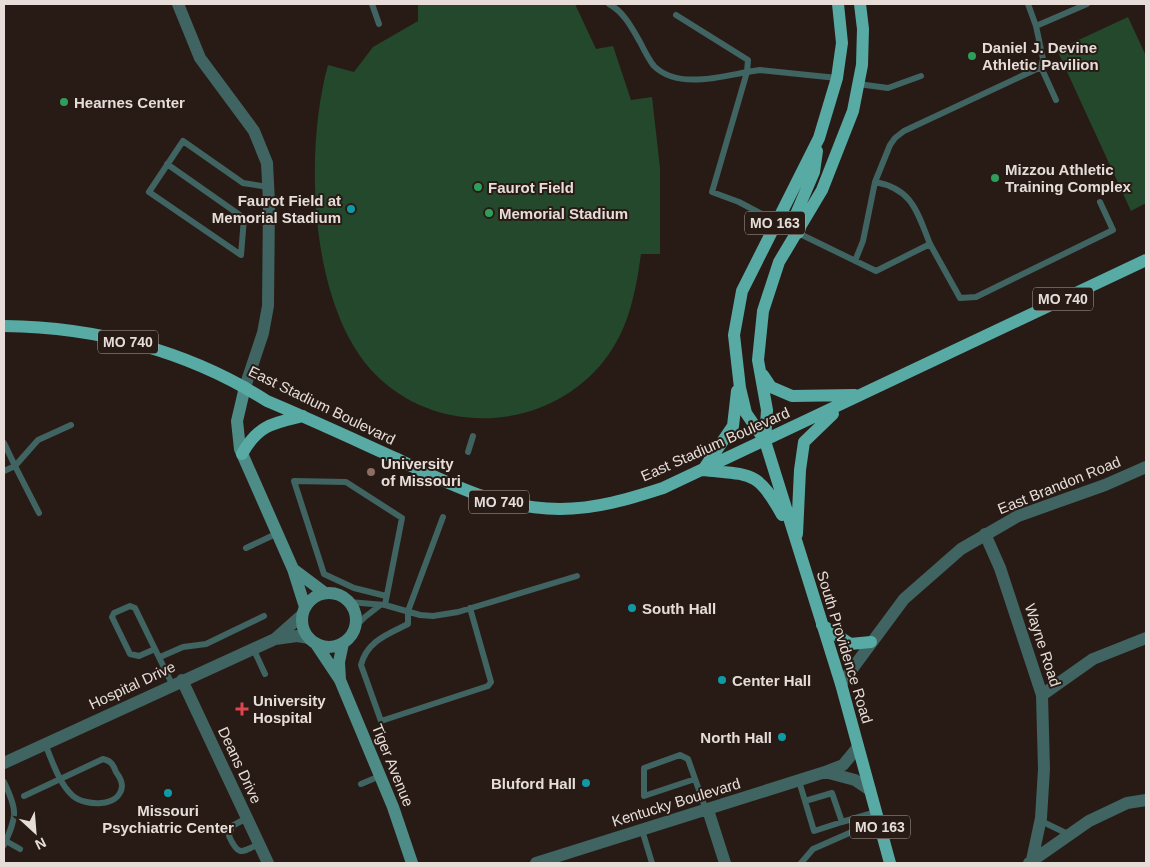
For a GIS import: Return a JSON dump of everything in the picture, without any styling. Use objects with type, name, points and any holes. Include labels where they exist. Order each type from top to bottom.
[{"type":"main road","name":"South Providence Road","points":[[838,4],[842,43],[837,78],[819,138],[775,222],[742,291],[734,334],[738,374],[746,413],[765,441],[841,684],[890,863]]},
{"type":"main road","name":"South Providence Road","points":[[765,441],[767,410],[758,360],[763,311],[779,262],[822,190],[854,111],[862,65],[863,29],[860,4]]},
{"type":"main road","points":[[798,233],[796,214],[814,172],[819,138]]},
{"type":"main road","name":"East Stadium Boulevard","points":[[4,326],[64,330],[144,346],[190,361],[245,387],[267,401],[471,494],[525,506],[560,509],[608,504],[663,488],[1146,260]]},
{"type":"main road","points":[[760,370],[771,387],[792,396],[827,397],[862,394]]},
{"type":"main road","points":[[738,374],[733,426],[703,470],[748,475],[759,481],[769,491],[796,541]]},
{"type":"main road","points":[[796,541],[800,470],[804,442],[826,418],[862,394]]},
{"type":"main road","points":[[242,454],[250,441],[264,428],[303,416]]},
{"type":"main road","points":[[822,625],[850,644],[871,642]]},
{"type":"street","points":[[178,4],[200,58],[254,131],[267,163],[267,313],[263,334],[245,387],[236,434],[242,454],[293,569],[304,611]]},
{"type":"street","name":"East Brandon Road","points":[[841,684],[904,599],[922,581],[961,550],[1018,516],[1105,485],[1146,467]]},
{"type":"street","name":"Wayne Road","points":[[985,534],[1020,624],[1042,694],[1044,770],[1041,821],[1031,862]]},
{"type":"street","points":[[293,569],[325,593],[342,597],[349,602],[354,610],[354,628],[343,643],[334,646],[313,641],[302,624],[304,611],[310,600],[325,593]]},
{"type":"street","name":"Hospital Drive","points":[[275,639],[304,611]]},
{"type":"street","name":"Hospital Drive","points":[[5,759],[45,744],[177,682],[275,639],[297,636],[313,641]]},
{"type":"street","points":[[1042,694],[1093,659],[1146,638]]},
{"type":"street","name":"Tiger Avenue","points":[[313,641],[340,680],[380,776],[412,863]]},
{"type":"street","name":"Tiger Avenue","points":[[340,680],[343,643]]},
{"type":"street","name":"Deans Drive","points":[[177,682],[247,818],[258,835],[268,863]]},
{"type":"street","name":"Kentucky Boulevard","points":[[536,863],[560,860],[642,830],[826,772],[843,765],[858,747]]},
{"type":"street","points":[[826,772],[855,780],[870,790]]},
{"type":"street","points":[[1031,862],[1089,821],[1127,803],[1146,800]]},
{"type":"street","points":[[707,810],[725,863]]},
{"type":"lane","points":[[372,4],[378,24]]},
{"type":"lane","points":[[609,4],[617,8],[632,26],[654,66],[670,76],[714,79],[760,70],[837,78]]},
{"type":"lane","points":[[1028,4],[1036,26],[1043,59],[1041,67],[1056,100]]},
{"type":"lane","points":[[1036,26],[1087,4]]},
{"type":"lane","points":[[676,15],[748,60],[747,72],[712,192],[739,202],[775,222]]},
{"type":"lane","points":[[855,260],[863,241],[876,182],[894,138],[904,131],[1041,67]]},
{"type":"lane","points":[[858,84],[888,88],[921,76]]},
{"type":"lane","points":[[167,164],[244,218],[241,255],[149,192],[167,164],[183,141],[243,183],[268,187]]},
{"type":"lane","points":[[876,182],[890,185],[905,193],[915,207],[930,244],[960,298],[976,297],[1113,230],[1100,202]]},
{"type":"lane","points":[[798,233],[876,271],[930,244]]},
{"type":"lane","points":[[4,471],[14,466],[38,440],[71,425]]},
{"type":"lane","points":[[468,452],[473,436]]},
{"type":"lane","points":[[4,443],[39,513]]},
{"type":"lane","points":[[354,628],[365,617],[382,605],[386,596],[402,518],[346,482],[294,481],[324,574],[354,588],[386,596]]},
{"type":"lane","points":[[443,517],[408,611],[408,624],[373,643],[363,656],[361,665],[382,721],[488,686],[491,682],[470,608]]},
{"type":"lane","points":[[246,548],[276,534]]},
{"type":"lane","points":[[349,602],[382,605],[433,616],[470,608],[577,576]]},
{"type":"lane","points":[[155,649],[139,656],[130,654],[112,617],[114,613],[130,606],[135,608],[155,649],[177,682]]},
{"type":"lane","points":[[160,657],[183,647],[206,644],[264,616]]},
{"type":"lane","points":[[253,648],[265,674]]},
{"type":"lane","points":[[24,796],[62,779],[103,760],[110,761],[113,765],[122,784],[120,792],[112,799],[101,804],[90,803],[74,797],[62,779],[45,744]]},
{"type":"lane","points":[[695,779],[644,796],[644,768],[680,756],[688,759],[707,810]]},
{"type":"lane","points":[[362,784],[380,776]]},
{"type":"lane","points":[[799,780],[814,831],[842,822],[878,818]]},
{"type":"lane","points":[[4,782],[15,804],[16,814],[4,842],[20,849]]},
{"type":"lane","points":[[805,801],[832,793],[842,822]]},
{"type":"lane","points":[[247,818],[232,826],[229,836],[234,848],[239,851],[258,835]]},
{"type":"lane","points":[[801,863],[813,849],[863,828],[878,818]]},
{"type":"lane","points":[[1041,821],[1070,834]]},
{"type":"lane","points":[[642,830],[652,863]]},
{"type":"green space","name":"Memorial Stadium","points":[[418,4],[575,4],[596,49],[613,46],[631,100],[652,97],[660,168],[660,254],[641,254],[631,306],[622,331],[609,354],[586,379],[559,399],[529,411],[497,418],[464,417],[432,410],[402,395],[375,374],[353,345],[336,310],[325,269],[318,227],[315,183],[316,140],[320,100],[328,65],[354,72],[373,47],[418,21]]},
{"type":"green space","points":[[1128,17],[1146,56],[1146,203],[1131,211],[1057,50]]},
{"type":"place","name":"Daniel J. Devine Athletic Pavilion","points":[[972,56]]},
{"type":"place","name":"Hearnes Center","points":[[64,102]]},
{"type":"place","name":"Mizzou Athletic Training Complex","points":[[995,178]]},
{"type":"place","name":"Faurot Field","points":[[478,187]]},
{"type":"place","name":"Faurot Field at Memorial Stadium","points":[[351,209]]},
{"type":"place","name":"Memorial Stadium","points":[[489,213]]},
{"type":"place","name":"University of Missouri","points":[[371,472]]},
{"type":"place","name":"South Hall","points":[[632,608]]},
{"type":"place","name":"Center Hall","points":[[722,680]]},
{"type":"place","name":"University Hospital","points":[[242,709]]},
{"type":"place","name":"North Hall","points":[[782,737]]},
{"type":"place","name":"Bluford Hall","points":[[586,783]]},
{"type":"place","name":"Missouri Psychiatric Center","points":[[168,793]]}]
